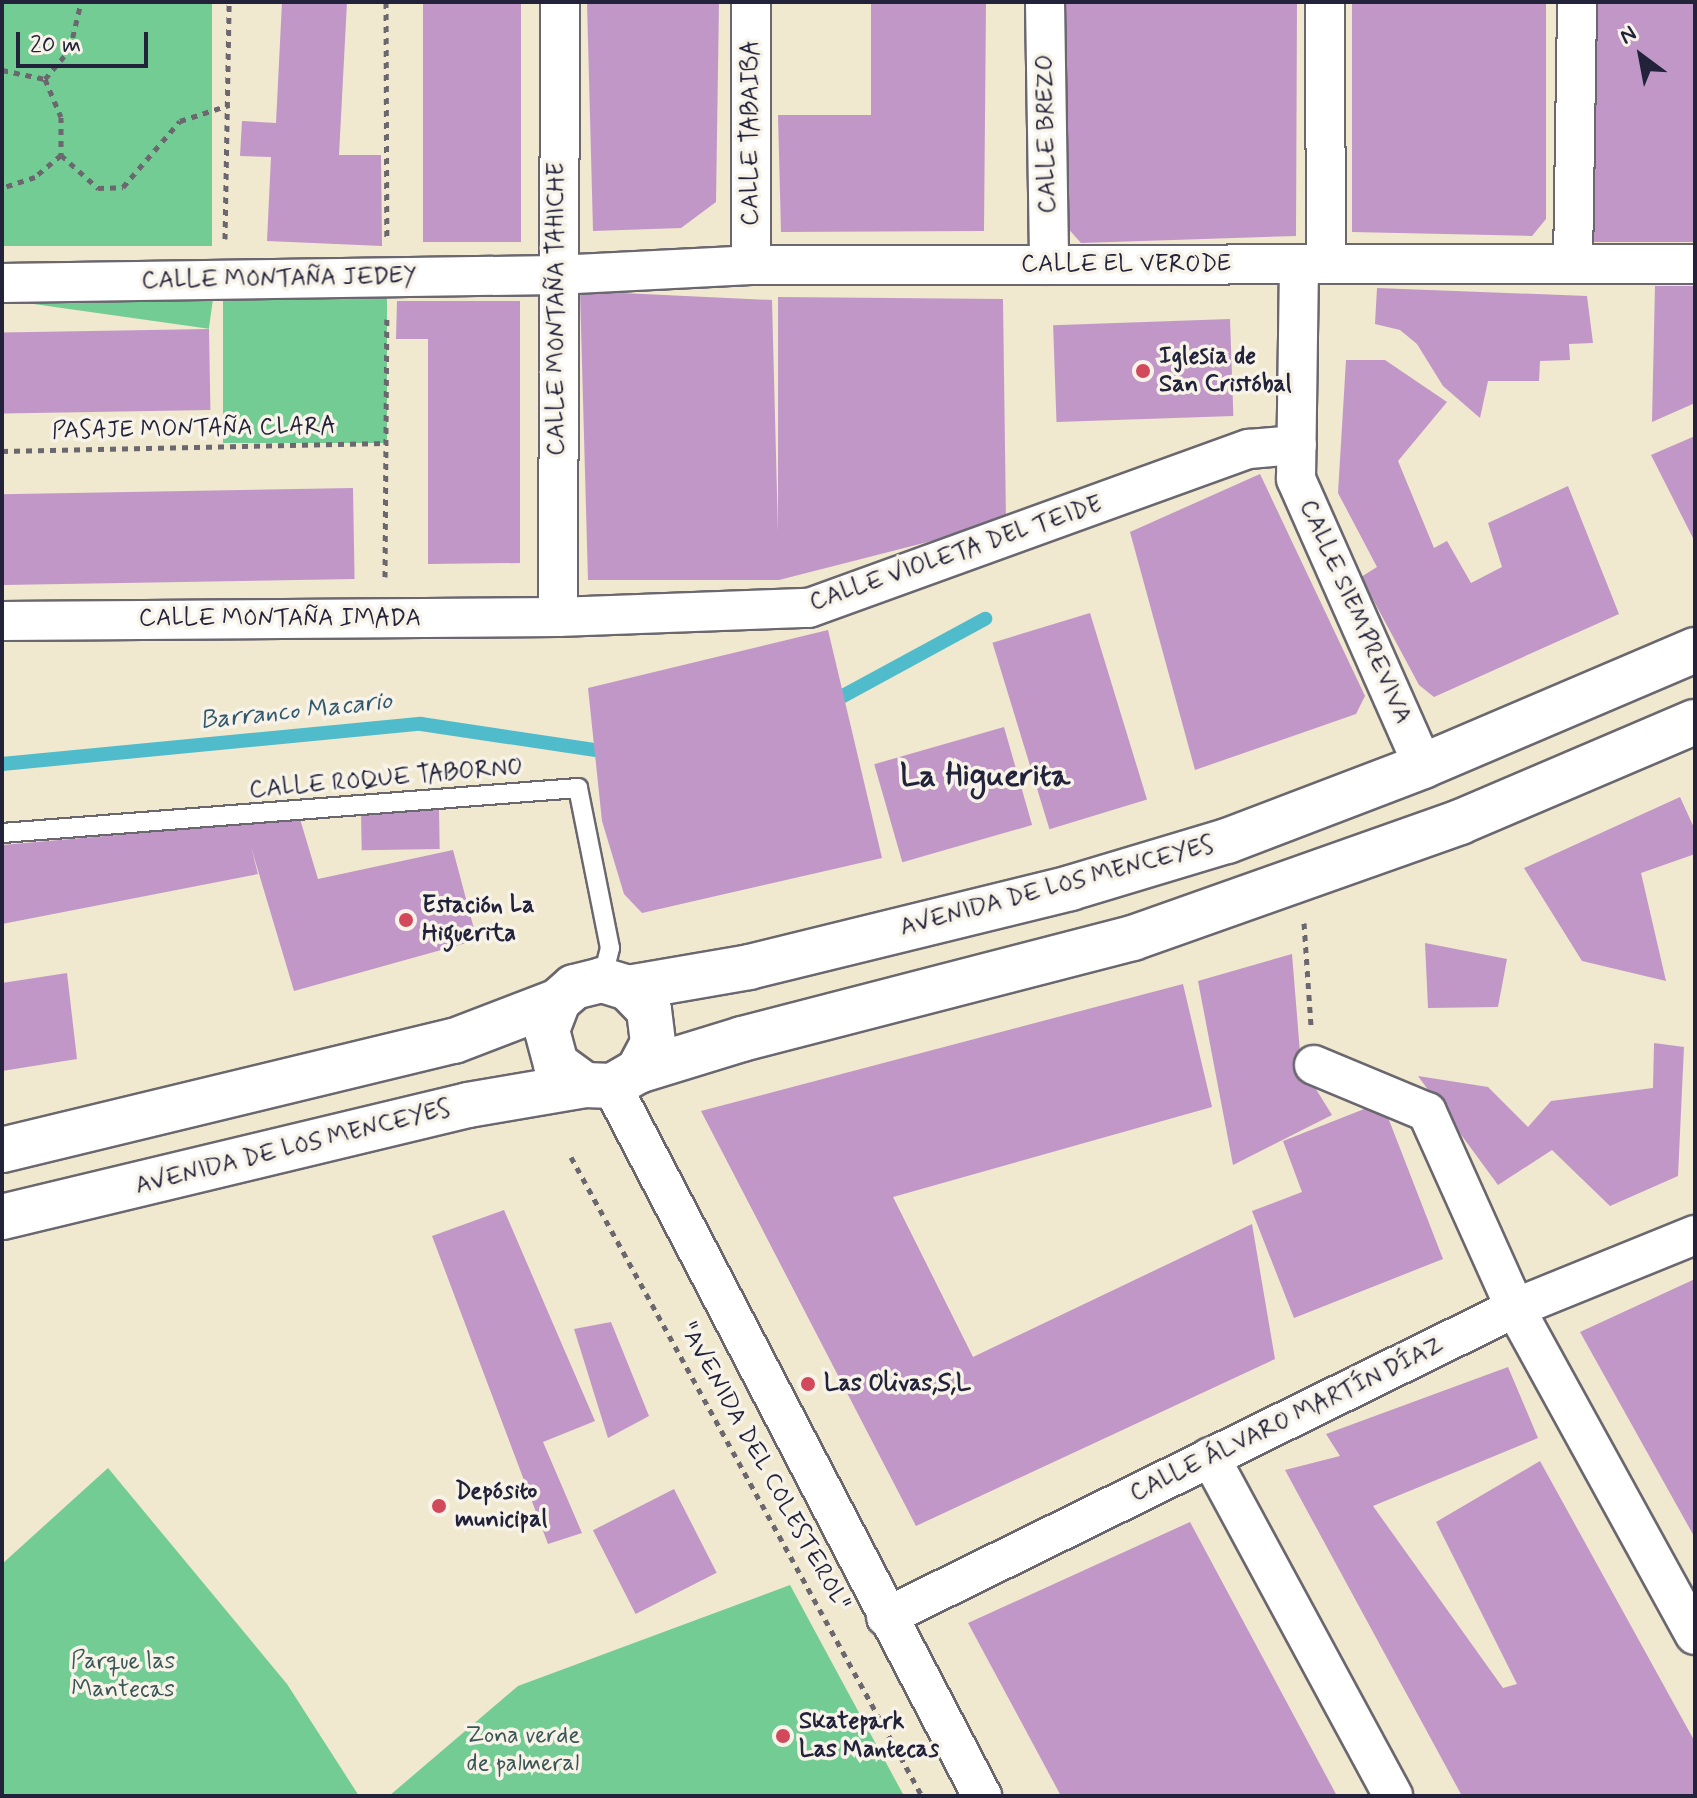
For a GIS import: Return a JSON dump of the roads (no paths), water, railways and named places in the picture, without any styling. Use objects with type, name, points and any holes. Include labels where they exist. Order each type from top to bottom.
[{"type":"main road","name":"AVENIDA DE LOS MENCEYES","points":[[615,984],[749,967],[1070,888],[1227,841],[1423,766],[1695,650]]},
{"type":"main road","name":"AVENIDA DE LOS MENCEYES","points":[[2,1217],[468,1105],[612,1081],[1133,938],[1301,882],[1692,731]]},
{"type":"main road","points":[[2,1150],[454,1041],[558,1001],[574,987],[615,984],[649,1010],[653,1043],[612,1081],[556,1064],[547,1030],[558,1001]]},
{"type":"street","name":"CALLE MONTAÑA TAHICHE","points":[[558,617],[556,275],[560,2]]},
{"type":"street","name":"CALLE TABAIBA","points":[[751,2],[751,265]]},
{"type":"street","name":"CALLE BREZO","points":[[1045,2],[1049,265]]},
{"type":"street","name":"CALLE SIEMPREVIVA","points":[[1325,2],[1312,264],[1296,479],[1423,766]]},
{"type":"street","points":[[1573,263],[1577,2]]},
{"type":"street","name":"CALLE EL VERODE","points":[[556,275],[751,265],[1695,264]]},
{"type":"street","name":"CALLE MONTAÑA JEDEY","points":[[2,283],[556,275]]},
{"type":"street","name":"CALLE VIOLETA DEL TEIDE","points":[[558,617],[809,608],[1249,449],[1297,445]]},
{"type":"street","name":"CALLE MONTAÑA IMADA","points":[[2,621],[558,617]]},
{"type":"street","points":[[1314,1065],[1427,1112],[1515,1308],[1695,1635]]},
{"type":"street","points":[[612,1081],[886,1617],[982,1796]]},
{"type":"street","name":"CALLE ÁLVARO MARTÍN DÍAZ","points":[[886,1617],[1515,1308],[1695,1235]]},
{"type":"street","points":[[1210,1457],[1393,1796]]},
{"type":"lane","name":"CALLE ROQUE TABORNO","points":[[2,833],[578,788],[615,984]]},
{"type":"waterway","points":[[843,696],[985,619]]},
{"type":"waterway","name":"Barranco Macario","points":[[2,764],[421,724],[594,750]]},
{"type":"place","name":"Iglesia de San Cristóbal","points":[[1143,371]]},
{"type":"place","name":"Estación La Higuerita","points":[[406,920]]},
{"type":"place","name":"Las Olivas,S,L","points":[[808,1384]]},
{"type":"place","name":"Depósito municipal","points":[[439,1506]]},
{"type":"place","name":"Skatepark Las Mantecas","points":[[783,1736]]},
{"type":"district","name":"La Higuerita","points":[[985,776]]},
{"type":"park label","name":"Parque las Mantecas","points":[[123,1676]]},
{"type":"park label","name":"Zona verde de palmeral","points":[[523,1750]]}]
